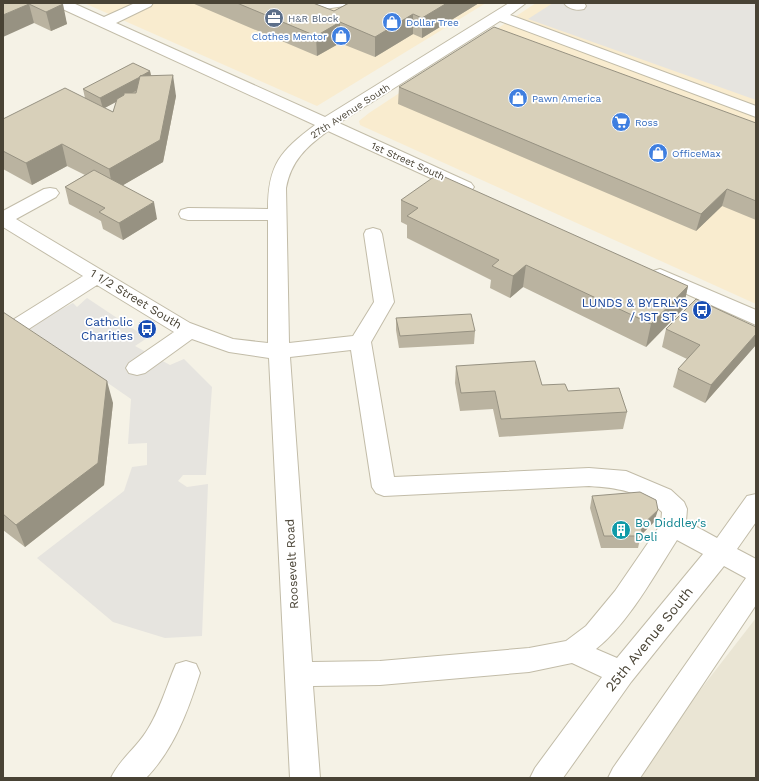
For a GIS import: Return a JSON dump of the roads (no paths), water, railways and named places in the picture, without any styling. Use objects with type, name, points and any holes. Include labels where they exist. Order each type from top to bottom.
[{"type":"street","name":"1st Street South","points":[[61,3],[479,193]]},
{"type":"street","points":[[104,23],[146,3]]},
{"type":"street","points":[[317,3],[325,5],[340,3]]},
{"type":"street","name":"27th Avenue South","points":[[279,351],[277,188],[280,173],[286,161],[309,137],[326,124],[519,3]]},
{"type":"street","points":[[499,16],[756,112]]},
{"type":"street","points":[[3,219],[50,192]]},
{"type":"street","points":[[188,214],[278,215]]},
{"type":"street","name":"1 1/2 Street South","points":[[3,219],[189,331],[229,345],[250,349],[279,351],[360,342]]},
{"type":"street","points":[[299,674],[380,673],[529,660],[573,651],[595,634],[624,599],[673,526],[675,509],[662,497],[626,480],[589,477],[384,487],[360,342],[384,302],[373,234]]},
{"type":"street","points":[[647,269],[756,318]]},
{"type":"street","points":[[3,336],[97,276]]},
{"type":"street","points":[[138,368],[189,331]]},
{"type":"street","name":"Roosevelt Road","points":[[279,351],[305,778]]},
{"type":"street","name":"25th Avenue South","points":[[545,778],[621,674],[721,551],[756,503]]},
{"type":"street","points":[[673,526],[756,570]]},
{"type":"street","points":[[623,778],[756,584]]},
{"type":"street","points":[[573,651],[621,674]]},
{"type":"street","points":[[126,778],[148,755],[165,728],[174,709],[186,673]]},
{"type":"place","name":"H&R Block","points":[[274,18]]},
{"type":"place","name":"Dollar Tree","points":[[392,22]]},
{"type":"place","name":"Clothes Mentor","points":[[341,36]]},
{"type":"place","name":"Pawn America","points":[[518,98]]},
{"type":"place","name":"Ross","points":[[621,122]]},
{"type":"place","name":"OfficeMax","points":[[658,153]]},
{"type":"place","name":"LUNDS & BYERLYS / 1ST ST S","points":[[702,310]]},
{"type":"place","name":"Catholic Charities","points":[[147,329]]},
{"type":"place","name":"Bo Diddley's Deli","points":[[621,530]]}]
